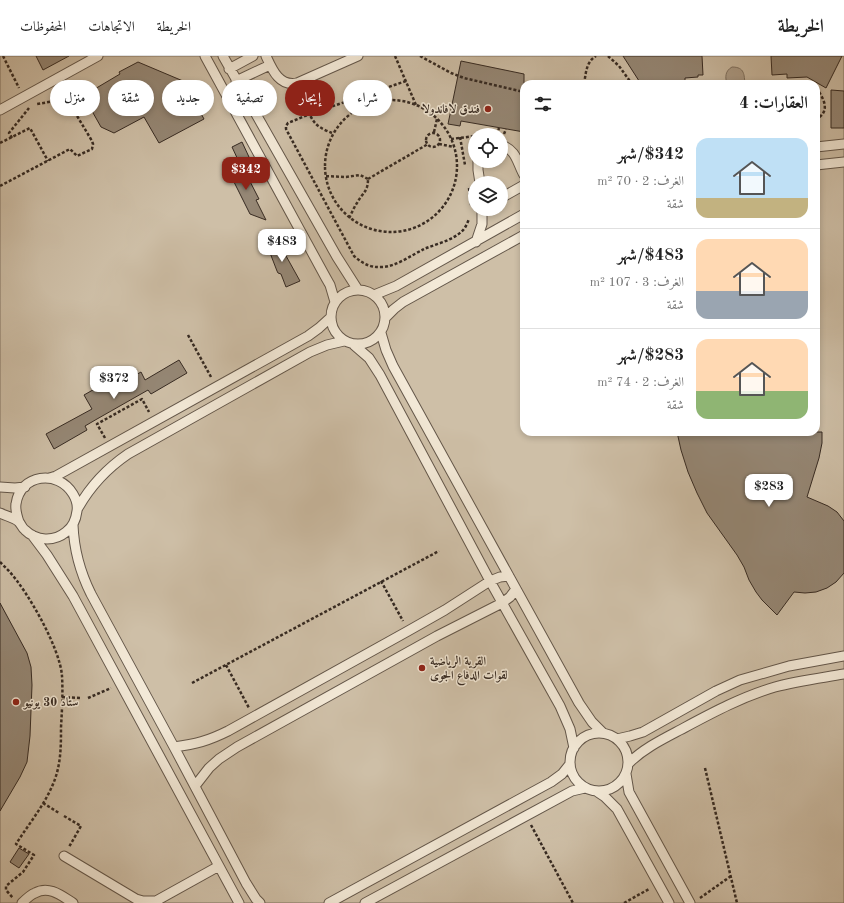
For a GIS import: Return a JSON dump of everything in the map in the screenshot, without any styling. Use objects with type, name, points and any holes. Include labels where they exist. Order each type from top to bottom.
[{"type":"lane","points":[[0,110],[98,56]]},
{"type":"lane","points":[[205,56],[326,278],[335,302]]},
{"type":"lane","points":[[222,56],[235,80]]},
{"type":"lane","points":[[229,69],[253,56]]},
{"type":"lane","points":[[266,56],[275,74],[285,82]]},
{"type":"lane","points":[[304,80],[358,56]]},
{"type":"lane","points":[[238,80],[270,65]]},
{"type":"lane","points":[[256,116],[337,257],[358,290]]},
{"type":"lane","points":[[820,147],[844,144]]},
{"type":"lane","points":[[508,148],[514,154],[520,167]]},
{"type":"lane","points":[[820,165],[844,162]]},
{"type":"lane","points":[[508,194],[520,187]]},
{"type":"lane","points":[[476,242],[482,224],[482,216]]},
{"type":"lane","points":[[374,295],[396,286],[520,216]]},
{"type":"lane","points":[[386,317],[403,302],[520,237]]},
{"type":"lane","points":[[354,345],[366,344],[377,338],[381,333],[385,322],[386,317],[384,308],[380,301],[367,291],[358,290],[345,293],[335,302],[331,317],[334,331],[344,341],[354,345],[369,358],[378,371],[490,581],[560,706],[570,729],[574,748]]},
{"type":"lane","points":[[50,478],[308,336],[331,317]]},
{"type":"lane","points":[[381,333],[393,366],[579,703],[592,722],[603,733]]},
{"type":"lane","points":[[78,508],[85,495],[104,472],[128,454],[310,352],[327,345],[344,341]]},
{"type":"lane","points":[[41,478],[50,478],[61,481],[70,488],[75,497],[78,508],[77,517],[67,532],[59,537],[40,539],[24,530],[16,513],[16,503],[19,494],[32,481],[41,478]]},
{"type":"lane","points":[[0,487],[25,487]]},
{"type":"lane","points":[[0,513],[19,522]]},
{"type":"lane","points":[[73,525],[75,549],[86,584],[249,888],[260,903]]},
{"type":"lane","points":[[32,535],[48,555],[66,584],[239,903]]},
{"type":"lane","points":[[174,746],[208,740],[228,731],[445,610],[490,581],[500,577],[509,576]]},
{"type":"lane","points":[[195,786],[209,768],[227,753],[430,640],[502,602],[510,597],[516,588]]},
{"type":"lane","points":[[617,739],[642,732],[716,691],[740,680],[789,666],[844,656]]},
{"type":"lane","points":[[628,763],[648,747],[743,698],[786,684],[844,674]]},
{"type":"lane","points":[[365,903],[572,791],[585,788],[596,791],[605,791],[614,788],[621,782],[626,774],[628,763],[627,754],[623,745],[610,735],[603,733],[586,736],[579,741],[574,748],[571,755],[570,764],[572,773],[585,788]]},
{"type":"lane","points":[[329,903],[551,782],[562,774],[570,764]]},
{"type":"lane","points":[[626,774],[630,792],[690,903]]},
{"type":"lane","points":[[596,791],[605,797],[617,809],[669,903]]},
{"type":"lane","points":[[64,856],[136,899],[143,901],[156,901],[219,866]]},
{"type":"lane","points":[[18,901],[33,893],[43,890],[53,891],[73,903]]},
{"type":"path","points":[[3,56],[29,109],[9,133],[12,138]]},
{"type":"path","points":[[395,56],[416,105]]},
{"type":"path","points":[[420,56],[451,73],[464,78],[520,91]]},
{"type":"path","points":[[585,80],[588,65],[596,56]]},
{"type":"path","points":[[608,56],[619,66],[629,80]]},
{"type":"path","points":[[335,105],[406,81]]},
{"type":"path","points":[[820,93],[823,98],[825,108],[820,117]]},
{"type":"path","points":[[0,186],[70,149],[77,156],[92,149],[93,144],[67,99],[38,104]]},
{"type":"path","points":[[385,100],[406,101],[428,111],[438,119],[451,139],[454,147],[457,159],[457,172],[451,196],[435,214],[414,228],[388,232],[377,231],[365,227],[349,218],[334,199],[326,176],[325,165],[328,144],[332,133],[339,124],[355,110],[369,103],[385,100]]},
{"type":"path","points":[[305,116],[288,123],[286,129],[354,256],[362,262],[372,267],[382,268],[392,265],[455,236],[465,228],[470,217]]},
{"type":"path","points":[[311,116],[316,124],[332,133]]},
{"type":"path","points":[[438,119],[434,132],[427,136],[426,141],[432,147],[439,144],[454,147]]},
{"type":"path","points":[[0,143],[30,128],[48,161]]},
{"type":"path","points":[[434,132],[437,133],[440,138],[439,144]]},
{"type":"path","points":[[451,139],[468,137]]},
{"type":"path","points":[[460,138],[466,170]]},
{"type":"path","points":[[368,179],[428,144]]},
{"type":"path","points":[[326,176],[346,178],[360,175],[368,179]]},
{"type":"path","points":[[349,218],[357,202],[368,186],[368,179]]},
{"type":"path","points":[[188,335],[217,386]]},
{"type":"path","points":[[109,446],[97,424],[103,420],[142,399],[154,421]]},
{"type":"path","points":[[192,683],[381,581],[440,551]]},
{"type":"path","points":[[0,562],[9,570],[41,620],[53,644],[62,675],[59,763],[56,776],[48,795],[16,844],[34,855],[23,872],[6,886],[6,890],[18,901]]},
{"type":"path","points":[[381,581],[408,631]]},
{"type":"path","points":[[226,665],[254,717]]},
{"type":"path","points":[[88,698],[121,685]]},
{"type":"path","points":[[62,697],[82,698]]},
{"type":"path","points":[[705,768],[737,903]]},
{"type":"path","points":[[43,803],[59,813]]},
{"type":"path","points":[[64,816],[81,826],[64,856]]},
{"type":"path","points":[[526,816],[573,903]]},
{"type":"path","points":[[699,898],[731,876]]},
{"type":"path","points":[[624,903],[658,884]]},
{"type":"shaded area","name":"القرية الرياضية لقوات الدفاع الجوى","points":[[0,56],[844,56],[844,903],[0,903]]},
{"type":"shaded area","points":[[732,67],[739,68],[743,72],[745,80],[726,80],[726,74]]},
{"type":"building","points":[[36,56],[69,56],[43,70]]},
{"type":"building","points":[[623,56],[702,56],[703,75],[698,75],[698,77],[685,78],[685,80],[638,80]]},
{"type":"building","points":[[771,56],[842,56],[826,88],[820,85],[820,80],[812,80],[807,77],[787,78],[787,74],[772,75]]},
{"type":"building","name":"فندق لافاندولا","points":[[461,61],[524,74],[524,80],[520,80],[520,131],[461,121],[460,126],[448,124]]},
{"type":"building","points":[[138,62],[181,80],[162,80],[162,116],[202,116],[204,119],[159,143],[144,117],[114,133],[101,127],[95,116],[100,116],[100,86],[108,81],[108,116],[154,116],[154,80],[110,80],[120,74],[119,72]]},
{"type":"building","points":[[831,90],[844,91],[844,128],[831,128]]},
{"type":"building","points":[[242,142],[249,157],[239,162],[232,147]]},
{"type":"building","points":[[241,164],[259,199],[256,200],[266,220],[250,214],[228,170]]},
{"type":"building","points":[[275,236],[300,281],[286,287],[281,274],[277,271],[267,245]]},
{"type":"building","points":[[179,360],[187,373],[151,394],[148,390],[97,419],[85,426],[87,430],[54,449],[46,434],[92,409],[84,395],[121,374],[125,381],[141,372],[145,380]]},
{"type":"building","points":[[820,432],[822,432],[822,443],[819,458],[807,497],[828,506],[837,512],[844,521],[844,573],[836,582],[827,588],[816,592],[794,592],[777,615],[756,592],[737,555],[707,513],[688,472],[678,436],[820,436]]},
{"type":"building","name":"ستاد 30 يونيو","points":[[0,603],[27,653],[31,667],[32,685],[30,736],[27,762],[0,811]]},
{"type":"building","points":[[19,848],[29,854],[19,868],[10,862]]},
{"type":"place","name":"فندق لافاندولا","points":[[488,109]]},
{"type":"place","name":"القرية الرياضية لقوات الدفاع الجوى","points":[[422,668]]},
{"type":"place","name":"ستاد 30 يونيو","points":[[16,702]]}]
